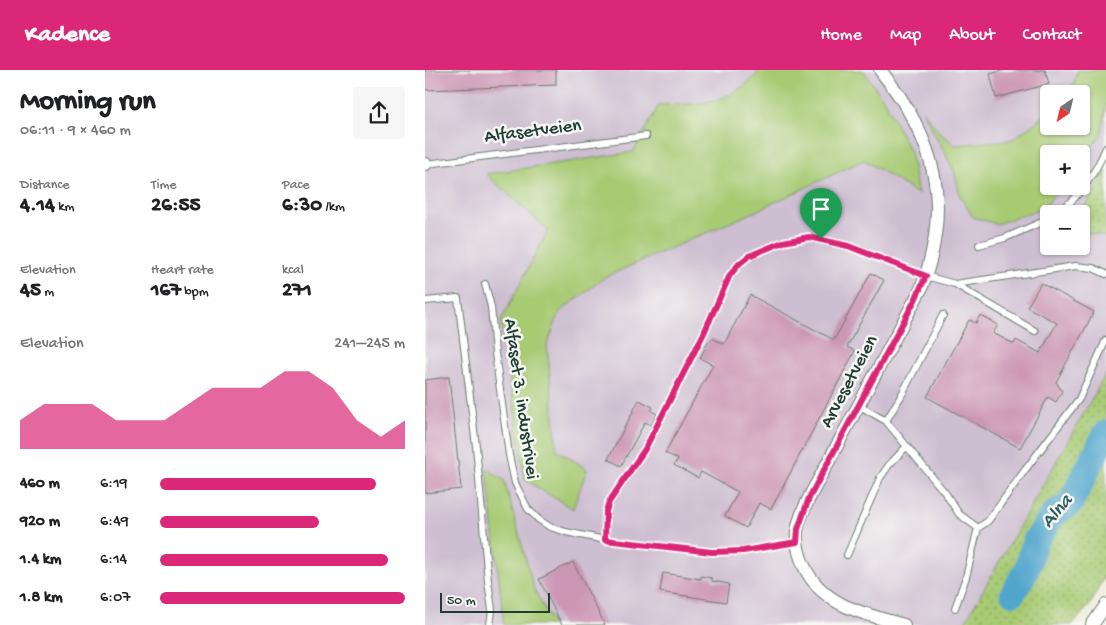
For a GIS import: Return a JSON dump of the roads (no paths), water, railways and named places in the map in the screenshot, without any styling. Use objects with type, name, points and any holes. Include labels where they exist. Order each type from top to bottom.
[{"type":"street","name":"Arvesetveien","points":[[797,542],[798,529],[809,498],[918,295],[926,276],[935,239],[938,220],[932,164],[910,112],[880,70]]},
{"type":"street","points":[[797,542],[800,556],[807,571],[814,583],[827,596],[839,604],[858,612],[904,625]]},
{"type":"street","points":[[1092,625],[1106,605]]},
{"type":"lane","name":"Alfasetveien","points":[[425,164],[645,136]]},
{"type":"lane","points":[[1068,205],[1089,181],[1106,148]]},
{"type":"lane","points":[[979,245],[1005,238],[1040,222]]},
{"type":"lane","points":[[605,540],[606,511],[609,502],[645,449],[703,335],[730,275],[749,256],[783,242],[809,237],[848,246],[926,276],[955,284],[1035,331]]},
{"type":"lane","points":[[955,284],[1076,266],[1093,268],[1106,274]]},
{"type":"lane","name":"Alfaset 3. industrivei","points":[[485,284],[491,307],[495,353],[509,455],[515,483],[528,510],[537,519],[566,532],[605,540],[712,552],[743,551],[797,542]]},
{"type":"lane","points":[[425,301],[458,298],[476,446],[492,610],[490,625]]},
{"type":"lane","points":[[886,421],[943,315]]},
{"type":"lane","points":[[955,608],[966,576],[978,528],[988,521],[1079,399],[1106,340]]},
{"type":"lane","points":[[858,405],[886,421],[946,494],[959,514],[978,528]]},
{"type":"lane","points":[[847,555],[880,478],[889,465],[907,446]]},
{"type":"waterway","name":"Alna","points":[[1013,593],[1026,571],[1035,541],[1055,513],[1070,504],[1106,433]]}]
